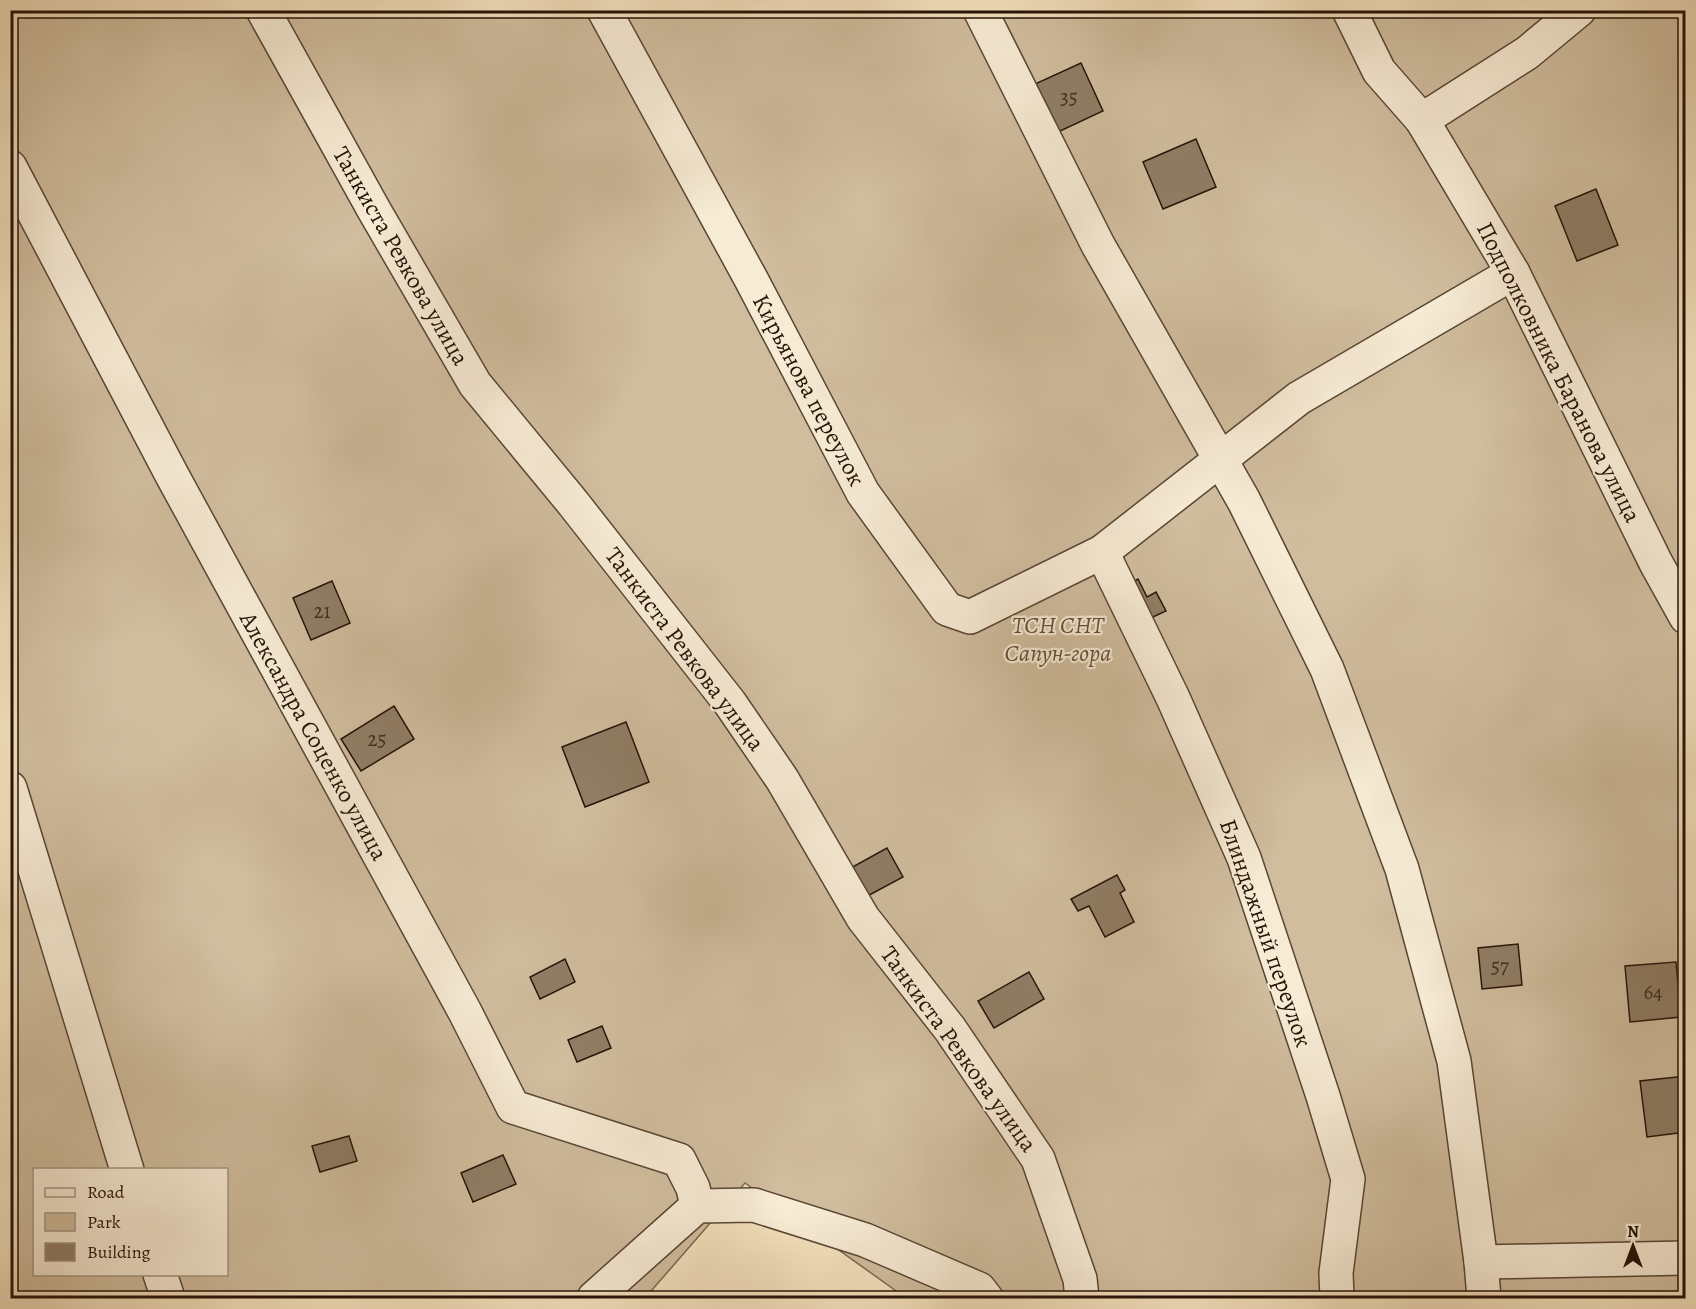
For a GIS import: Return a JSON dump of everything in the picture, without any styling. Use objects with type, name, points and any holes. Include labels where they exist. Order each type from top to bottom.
[{"type":"lane","name":"Танкиста Ревкова улица","points":[[263,10],[374,210],[475,384],[573,503],[730,703],[782,779],[863,918],[950,1029],[1038,1159],[1080,1279],[1082,1299]]},
{"type":"lane","name":"Кирьянова переулок","points":[[604,10],[751,279],[863,493],[947,609],[970,617],[1102,552],[1299,398],[1513,273]]},
{"type":"lane","points":[[980,10],[1098,245],[1244,501],[1327,669],[1402,869],[1454,1061],[1484,1299]]},
{"type":"lane","name":"Подполковника Баранова улица","points":[[1349,10],[1379,71],[1422,120],[1513,273],[1651,553],[1686,617]]},
{"type":"lane","points":[[1422,120],[1527,53],[1579,10]]},
{"type":"lane","name":"Александра Соценко улица","points":[[10,167],[173,477],[459,1002],[513,1107],[679,1160],[693,1188],[697,1206]]},
{"type":"lane","name":"Блиндажный переулок","points":[[1102,552],[1173,699],[1244,858],[1323,1096],[1348,1179],[1336,1273],[1337,1299]]},
{"type":"lane","points":[[10,788],[126,1168]]},
{"type":"lane","points":[[594,1299],[697,1206],[754,1205],[865,1240],[979,1289],[986,1299]]},
{"type":"lane","points":[[1480,1262],[1686,1258]]},
{"type":"lane","points":[[160,1276],[168,1299]]},
{"type":"green space","name":"ТСН СНТ Сапун-гора","points":[[10,11],[1685,11],[1685,1298],[906,1298],[745,1183],[645,1298],[11,1298]]},
{"type":"building","points":[[1081,63],[1103,111],[1058,132],[1035,84]]},
{"type":"building","points":[[1196,139],[1216,187],[1163,209],[1143,162]]},
{"type":"building","points":[[1596,189],[1618,245],[1577,261],[1555,206]]},
{"type":"building","points":[[1138,579],[1147,597],[1156,592],[1166,611],[1140,623],[1123,587]]},
{"type":"building","points":[[332,581],[350,623],[311,640],[293,598]]},
{"type":"building","points":[[394,706],[414,739],[361,771],[341,739]]},
{"type":"building","points":[[626,722],[649,782],[585,807],[562,747]]},
{"type":"building","points":[[887,848],[903,877],[862,899],[847,870]]},
{"type":"building","points":[[1117,875],[1125,890],[1120,893],[1134,922],[1105,937],[1089,906],[1078,911],[1071,899]]},
{"type":"building","points":[[1518,944],[1522,985],[1482,989],[1478,948]]},
{"type":"building","points":[[565,959],[575,982],[540,999],[530,977]]},
{"type":"building","points":[[1676,962],[1681,1017],[1630,1022],[1625,966]]},
{"type":"building","points":[[1029,972],[1044,999],[994,1028],[978,1001]]},
{"type":"building","points":[[602,1026],[611,1048],[577,1062],[568,1040]]},
{"type":"building","points":[[1686,1076],[1686,1132],[1647,1137],[1640,1081]]},
{"type":"building","points":[[349,1136],[357,1161],[320,1172],[312,1146]]},
{"type":"building","points":[[503,1155],[516,1184],[473,1202],[461,1173]]}]
